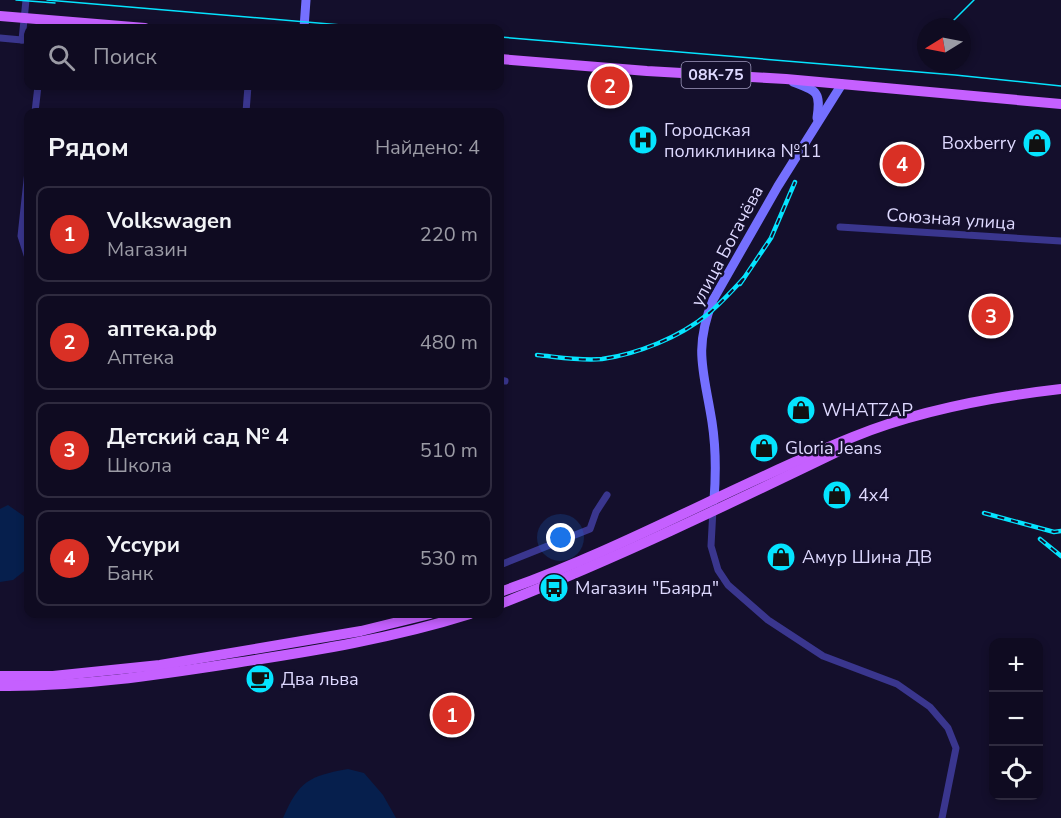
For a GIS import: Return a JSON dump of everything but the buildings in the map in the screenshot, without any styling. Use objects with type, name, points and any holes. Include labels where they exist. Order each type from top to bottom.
[{"type":"main road","points":[[0,16],[101,24]]},
{"type":"main road","name":"08К-75","points":[[504,59],[786,79],[1061,104]]},
{"type":"main road","points":[[504,602],[562,580],[854,436],[948,408],[1011,395],[1061,389]]},
{"type":"main road","points":[[504,591],[540,578],[714,505]]},
{"type":"main road","points":[[0,676],[53,676],[160,665],[361,631],[414,618]]},
{"type":"main road","points":[[0,686],[85,684],[174,673],[370,640],[455,618]]},
{"type":"street","points":[[25,24],[26,0]]},
{"type":"street","points":[[304,24],[306,0]]},
{"type":"street","points":[[0,38],[24,40]]},
{"type":"street","points":[[786,79],[813,89],[817,93],[819,101],[816,123]]},
{"type":"street","name":"улица Богачёва","points":[[842,84],[778,186],[713,300],[702,333],[701,366],[712,422],[716,463],[711,546],[718,570],[728,585],[768,620],[824,656],[897,684],[930,706],[948,728],[956,748],[942,816]]},
{"type":"street","points":[[35,108],[38,90]]},
{"type":"street","points":[[246,108],[248,90]]},
{"type":"street","points":[[24,208],[21,236],[24,242]]},
{"type":"street","name":"Союзная улица","points":[[840,227],[1061,241]]},
{"type":"street","points":[[504,563],[590,529],[596,512],[607,495]]},
{"type":"water","points":[[8,505],[24,516],[24,571],[13,580],[0,582],[0,509]]},
{"type":"water","points":[[348,769],[364,773],[383,795],[396,818],[283,818],[294,796],[307,782],[324,774]]},
{"type":"tram line","points":[[16,0],[55,3]]},
{"type":"tram line","points":[[47,0],[329,24]]},
{"type":"tram line","points":[[956,18],[974,0]]},
{"type":"tram line","points":[[504,37],[1061,86]]},
{"type":"railway","points":[[740,284],[771,238],[795,182]]},
{"type":"railway","points":[[537,355],[602,359],[644,349],[672,337],[697,322],[717,306],[744,278]]},
{"type":"railway","points":[[984,513],[1054,532],[1061,531]]},
{"type":"railway","points":[[1040,539],[1061,556]]},
{"type":"place","name":"аптека.рф","points":[[610,86]]},
{"type":"place","name":"Городская поликлиника №11","points":[[643,140]]},
{"type":"place","name":"Boxberry","points":[[1037,143]]},
{"type":"place","name":"Уссури","points":[[902,164]]},
{"type":"place","name":"Детский сад № 4","points":[[991,316]]},
{"type":"place","name":"WHATZAP","points":[[801,410]]},
{"type":"place","name":"Gloria Jeans","points":[[764,448]]},
{"type":"place","name":"4х4","points":[[837,495]]},
{"type":"place","name":"Амур Шина ДВ","points":[[781,557]]},
{"type":"place","name":"Магазин \"Баярд\"","points":[[554,588]]},
{"type":"place","name":"Два льва","points":[[260,679]]},
{"type":"place","name":"Volkswagen","points":[[452,715]]}]
